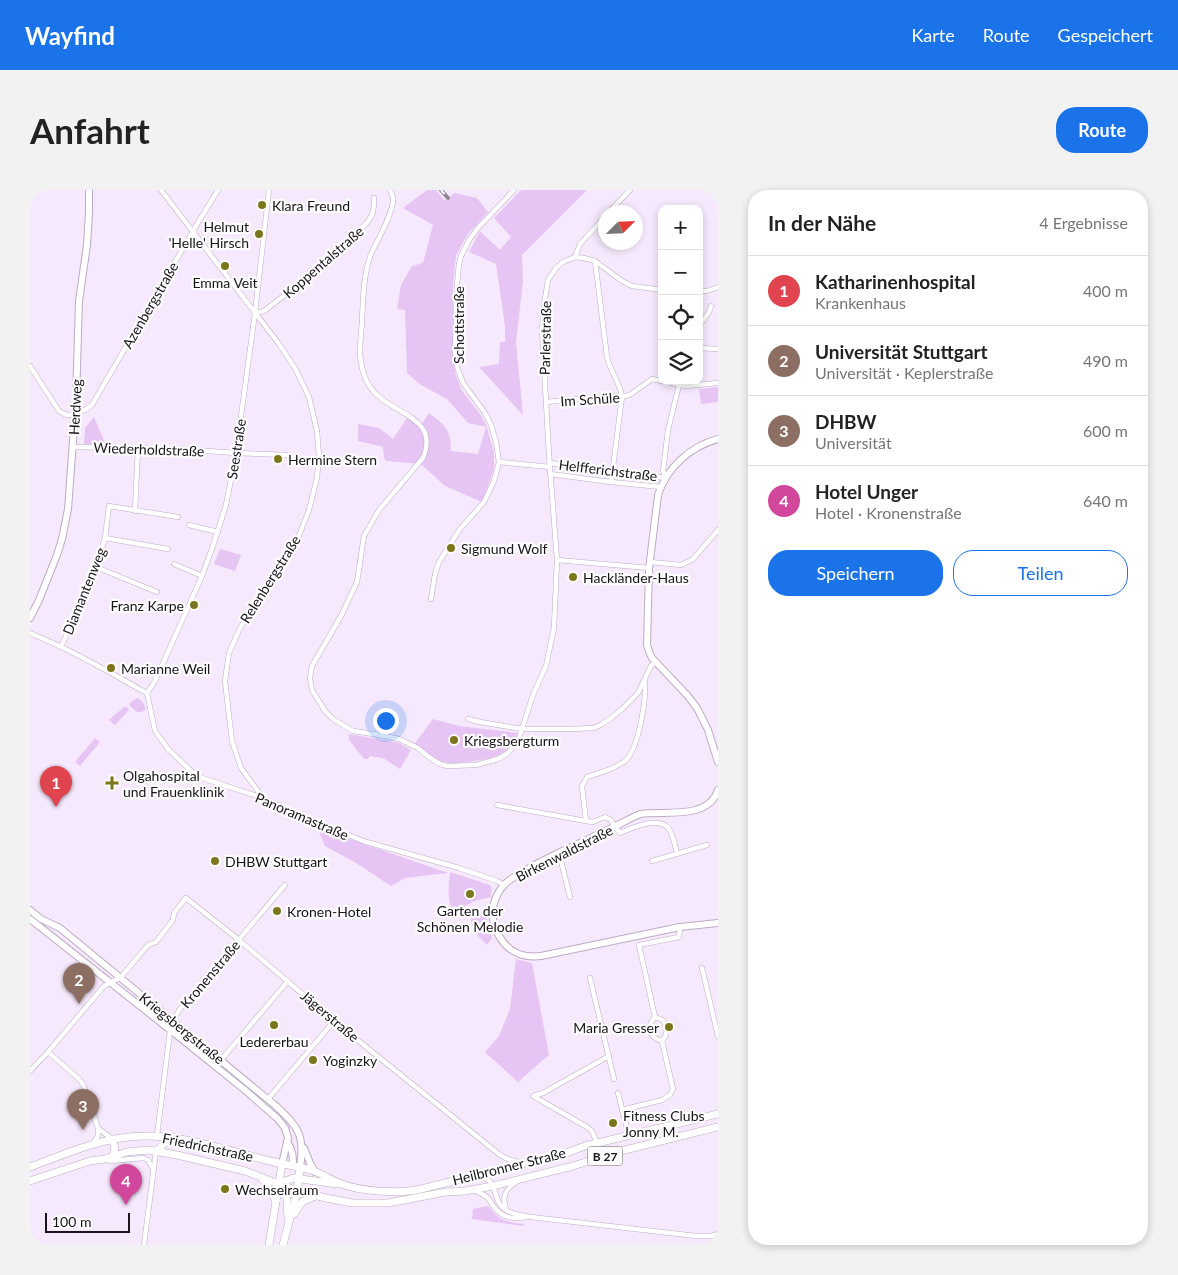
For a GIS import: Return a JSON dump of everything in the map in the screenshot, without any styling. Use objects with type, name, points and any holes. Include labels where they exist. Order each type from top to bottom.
[{"type":"main road","name":"Heilbronner Straße","points":[[296,1173],[315,1172],[340,1183],[371,1190],[405,1192],[718,1114]]},
{"type":"main road","name":"Heilbronner Straße","points":[[298,1191],[352,1202],[388,1203],[473,1189],[524,1178],[718,1127]]},
{"type":"main road","name":"Friedrichstraße","points":[[30,1167],[112,1139],[157,1136],[172,1137],[282,1164],[296,1173]]},
{"type":"main road","points":[[156,1151],[172,1137]]},
{"type":"main road","points":[[112,1139],[115,1148],[112,1156]]},
{"type":"main road","name":"Friedrichstraße","points":[[30,1181],[90,1161],[105,1159],[134,1150],[148,1150],[220,1164],[284,1182],[298,1191]]},
{"type":"main road","points":[[282,1164],[288,1222]]},
{"type":"main road","points":[[269,1245],[276,1201],[284,1182],[296,1173]]},
{"type":"main road","points":[[296,1173],[332,1184],[340,1183]]},
{"type":"main road","points":[[283,1245],[298,1191],[296,1173]]},
{"type":"main road","points":[[261,1177],[276,1201]]},
{"type":"main road","points":[[288,1222],[300,1204],[316,1196]]},
{"type":"main road","points":[[274,1218],[280,1216],[288,1222]]},
{"type":"street","name":"Herdweg","points":[[30,618],[44,588],[62,538],[68,509],[75,413],[79,301],[87,245],[89,190]]},
{"type":"street","name":"Relenbergstraße","points":[[161,190],[279,344],[295,368],[309,397],[318,431],[319,456],[317,478],[309,510],[298,538],[240,628],[229,653],[225,681],[232,740],[241,768],[263,798]]},
{"type":"street","name":"Azenbergstraße","points":[[75,413],[88,409],[92,405],[218,190]]},
{"type":"street","name":"Seestraße","points":[[147,693],[202,576],[226,505],[236,453],[269,190]]},
{"type":"street","name":"Parlerstraße","points":[[390,190],[393,196],[393,203],[370,256],[366,275],[360,353],[362,371],[368,385],[378,396],[420,424],[426,434],[426,450],[423,458],[379,510],[364,536],[357,582],[341,616],[312,666],[310,678],[312,690],[332,719],[353,731],[399,739],[418,748],[440,764],[447,766],[476,765],[498,759],[508,753],[514,746],[522,729],[546,666],[554,628],[557,560],[542,330],[548,280],[559,264],[575,257]]},
{"type":"street","name":"Schottstraße","points":[[431,599],[439,562],[460,529],[484,502],[494,482],[499,462],[492,425],[462,383],[457,367],[455,353],[457,284],[461,256],[469,240],[514,190]]},
{"type":"street","points":[[616,205],[630,190]]},
{"type":"street","name":"Koppentalstraße","points":[[255,313],[264,311],[290,291],[364,226],[370,220],[374,210],[374,198]]},
{"type":"street","points":[[598,225],[580,244],[575,257],[595,261],[632,286],[658,289]]},
{"type":"street","points":[[595,261],[607,356],[609,365],[620,387],[622,397],[611,482]]},
{"type":"street","points":[[703,290],[718,287]]},
{"type":"street","points":[[703,319],[711,306]]},
{"type":"street","points":[[703,348],[718,349]]},
{"type":"street","points":[[30,366],[58,411],[66,415],[75,413]]},
{"type":"street","name":"Im Schüle","points":[[546,402],[612,396],[622,397],[631,394],[652,379],[658,380]]},
{"type":"street","name":"Im Schüle","points":[[703,384],[718,383]]},
{"type":"street","points":[[666,478],[663,471],[668,430],[679,385]]},
{"type":"street","name":"Im Schüle","points":[[684,385],[697,385]]},
{"type":"street","points":[[718,439],[702,444],[677,464],[666,478],[658,495],[649,565],[647,645],[655,662],[687,695],[696,708],[708,730],[718,762]]},
{"type":"street","name":"Wiederholdstraße","points":[[72,447],[179,449],[286,455]]},
{"type":"street","points":[[138,448],[136,511],[178,517]]},
{"type":"street","name":"Helfferichstraße","points":[[499,462],[550,465],[666,478]]},
{"type":"street","name":"Helfferichstraße","points":[[550,474],[661,487]]},
{"type":"street","name":"Diamantenweg","points":[[61,647],[96,567],[105,538],[109,506],[136,511]]},
{"type":"street","points":[[189,525],[218,532]]},
{"type":"street","points":[[557,560],[681,565],[693,559],[718,530]]},
{"type":"street","points":[[105,538],[168,549]]},
{"type":"street","points":[[174,564],[202,576]]},
{"type":"street","points":[[96,567],[157,592]]},
{"type":"street","points":[[30,634],[61,647],[147,693]]},
{"type":"street","points":[[468,719],[522,729],[594,728],[610,719],[638,693],[651,666],[655,662]]},
{"type":"street","points":[[586,821],[582,786],[587,777],[612,768],[626,760],[634,746],[640,723],[645,681]]},
{"type":"street","name":"Panoramastraße","points":[[147,693],[155,731],[168,749],[199,777],[263,798],[363,841],[459,868],[504,885]]},
{"type":"street","name":"Birkenwaldstraße","points":[[718,790],[716,796],[707,804],[694,810],[679,813],[640,814],[558,853],[504,885],[493,906],[493,922],[496,932],[506,945],[525,956],[541,956],[680,927],[718,923]]},
{"type":"street","points":[[497,804],[593,822],[605,817],[611,820],[620,833],[643,824],[660,823],[669,829],[677,853]]},
{"type":"street","points":[[652,861],[707,845]]},
{"type":"street","points":[[558,853],[570,897]]},
{"type":"street","name":"Kronenstraße","points":[[157,1136],[173,1020],[180,1009],[285,885]]},
{"type":"street","name":"Jägerstraße","points":[[121,977],[148,945],[156,942],[173,920],[174,914],[186,898],[500,1155],[510,1160],[524,1163]]},
{"type":"street","name":"Kriegsbergstraße","points":[[30,910],[41,919],[60,928],[121,977],[268,1099],[294,1123],[302,1144],[296,1173]]},
{"type":"street","name":"Kriegsbergstraße","points":[[30,919],[246,1091],[278,1120],[286,1132],[296,1173]]},
{"type":"street","points":[[662,1041],[654,1039],[650,1032],[650,1024],[655,1017],[639,945],[679,936],[680,927]]},
{"type":"street","points":[[702,968],[716,1017],[718,1036]]},
{"type":"street","points":[[30,1071],[104,986],[121,977]]},
{"type":"street","points":[[590,978],[614,1079]]},
{"type":"street","points":[[221,1060],[288,981]]},
{"type":"street","points":[[622,1110],[662,1100],[670,1095],[673,1089],[662,1041],[666,1035],[667,1028],[663,1020],[655,1017]]},
{"type":"street","points":[[268,1099],[334,1020]]},
{"type":"street","points":[[48,1052],[82,1082],[86,1090],[98,1128],[98,1136],[91,1145]]},
{"type":"street","points":[[596,1143],[592,1131],[587,1126],[533,1096],[543,1093],[608,1056]]},
{"type":"street","points":[[618,1093],[629,1136]]},
{"type":"street","points":[[98,1128],[112,1139]]},
{"type":"street","points":[[282,1164],[288,1142]]},
{"type":"street","points":[[302,1144],[315,1172]]},
{"type":"street","points":[[144,1245],[156,1151]]},
{"type":"street","points":[[105,1159],[110,1161],[143,1158],[148,1160],[153,1169]]},
{"type":"street","points":[[487,1197],[490,1184],[497,1170]]},
{"type":"street","points":[[474,1176],[485,1177],[501,1206],[506,1210],[531,1217],[696,1236],[716,1234]]},
{"type":"street","points":[[506,1210],[503,1200],[506,1193],[514,1184],[524,1178]]},
{"type":"street","points":[[473,1189],[487,1197],[498,1212],[508,1218],[531,1217]]},
{"type":"shaded area","points":[[427,190],[436,190],[445,201],[454,193],[477,198],[488,212],[467,235],[456,256],[453,285],[453,361],[456,375],[461,389],[482,417],[487,427],[494,453],[494,469],[482,502],[445,486],[421,464],[386,461],[383,447],[358,441],[358,424],[379,428],[393,439],[407,418],[420,427],[429,413],[446,429],[450,438],[451,451],[478,454],[486,427],[468,423],[447,399],[421,385],[407,373],[405,310],[397,309],[401,285],[412,266],[423,263],[433,225],[403,208]]},
{"type":"shaded area","points":[[521,190],[587,190],[522,255],[523,281],[516,342],[523,415],[479,367],[499,364],[500,342],[505,342],[505,326],[496,264],[469,252],[480,231],[500,250],[511,237],[494,218]]},
{"type":"shaded area","points":[[718,387],[718,402],[701,404],[699,389]]},
{"type":"shaded area","points":[[94,417],[106,445],[84,444],[85,428]]},
{"type":"shaded area","points":[[220,549],[241,555],[235,571],[214,564]]},
{"type":"shaded area","points":[[137,698],[144,704],[146,710],[137,712],[130,706],[130,703]]},
{"type":"shaded area","points":[[124,707],[127,707],[129,710],[115,725],[109,720]]},
{"type":"shaded area","points":[[433,719],[459,726],[518,733],[510,747],[497,756],[480,760],[448,763],[435,758],[415,743]]},
{"type":"shaded area","points":[[349,734],[399,743],[411,750],[400,769],[383,758],[370,756],[368,759],[364,759],[349,740]]},
{"type":"shaded area","points":[[95,738],[100,742],[80,766],[75,762]]},
{"type":"shaded area","points":[[318,828],[448,873],[405,878],[391,886],[356,863],[325,846]]},
{"type":"shaded area","name":"Garten der Schönen Melodie","points":[[450,872],[490,885],[492,889],[491,897],[474,901],[455,912],[449,899]]},
{"type":"shaded area","points":[[487,909],[487,924],[492,938],[487,945],[476,932],[471,921],[471,916]]},
{"type":"shaded area","points":[[516,959],[532,963],[549,1055],[518,1082],[485,1052],[499,1036],[510,1009]]},
{"type":"shaded area","points":[[182,1032],[255,1092],[253,1093],[181,1034]]},
{"type":"shaded area","points":[[488,1206],[500,1218],[524,1224],[523,1226],[472,1219],[473,1209]]},
{"type":"railway","points":[[441,190],[448,198]]},
{"type":"place","name":"Klara Freund","points":[[262,205]]},
{"type":"place","name":"Helmut 'Helle' Hirsch","points":[[259,234]]},
{"type":"place","name":"Emma Veit","points":[[225,266]]},
{"type":"place","name":"Hermine Stern","points":[[278,459]]},
{"type":"place","name":"Sigmund Wolf","points":[[451,548]]},
{"type":"place","name":"Hackländer-Haus","points":[[573,577]]},
{"type":"place","name":"Franz Karpe","points":[[194,605]]},
{"type":"place","name":"Marianne Weil","points":[[111,668]]},
{"type":"place","name":"Kriegsbergturm","points":[[454,740]]},
{"type":"place","name":"Olgahospital und Frauenklinik","points":[[112,783]]},
{"type":"place","name":"Katharinenhospital","points":[[56,807]]},
{"type":"place","name":"DHBW Stuttgart","points":[[215,861]]},
{"type":"place","name":"Garten der Schönen Melodie","points":[[470,894]]},
{"type":"place","name":"Kronen-Hotel","points":[[277,911]]},
{"type":"place","name":"Universität Stuttgart","points":[[79,1004]]},
{"type":"place","name":"Ledererbau","points":[[274,1025]]},
{"type":"place","name":"Maria Gresser","points":[[669,1027]]},
{"type":"place","name":"Yoginzky","points":[[313,1060]]},
{"type":"place","name":"Fitness Clubs Jonny M.","points":[[613,1123]]},
{"type":"place","name":"DHBW","points":[[83,1130]]},
{"type":"place","name":"Wechselraum","points":[[225,1189]]},
{"type":"place","name":"Hotel Unger","points":[[126,1205]]}]
